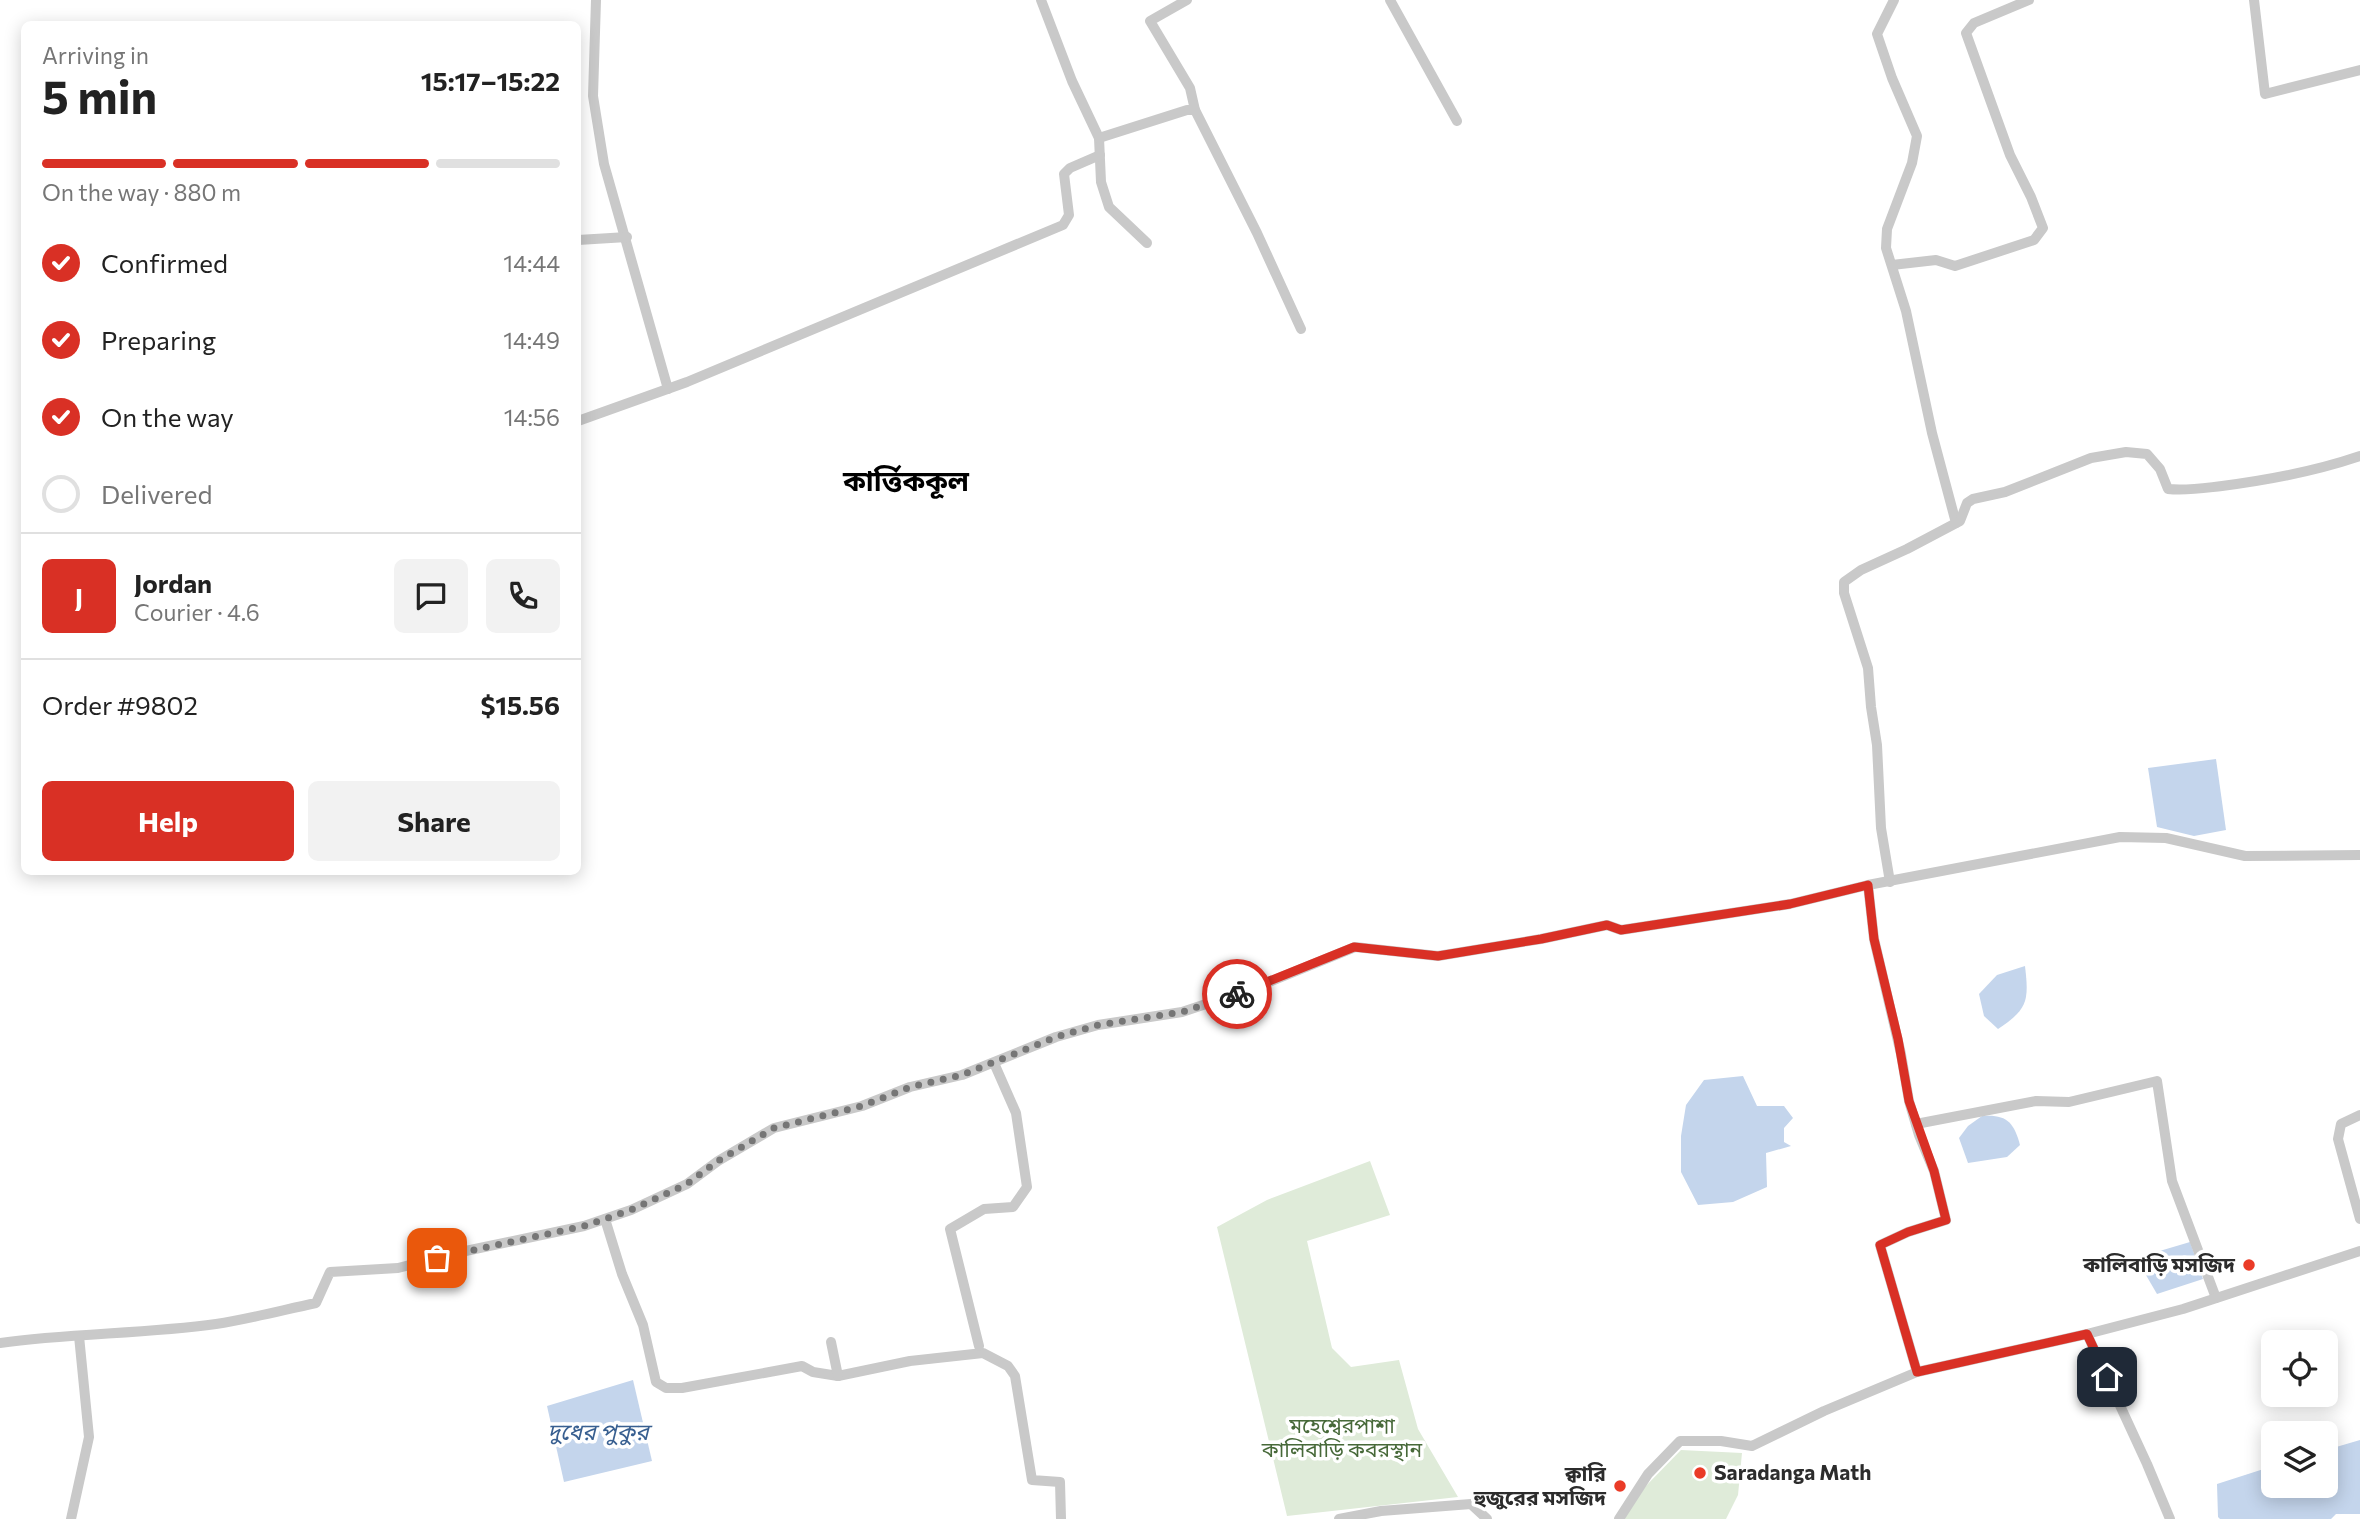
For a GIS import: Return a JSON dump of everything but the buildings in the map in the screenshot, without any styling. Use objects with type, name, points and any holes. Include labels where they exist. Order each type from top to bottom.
[{"type":"street","points":[[596,0],[593,96],[604,164],[668,389]]},
{"type":"street","points":[[1041,0],[1072,81],[1099,138],[1101,182],[1109,206],[1147,243]]},
{"type":"street","points":[[1187,0],[1150,21],[1190,88],[1195,110],[1257,233],[1301,329]]},
{"type":"street","points":[[1390,0],[1457,121]]},
{"type":"street","points":[[1894,0],[1877,33],[1892,78],[1917,136],[1912,163],[1887,229],[1886,248],[1906,311],[1932,433],[1956,523]]},
{"type":"street","points":[[1892,265],[1936,260],[1955,266],[2034,240],[2043,228],[2010,155],[1966,33],[1974,23],[2029,0]]},
{"type":"street","points":[[2254,0],[2264,94],[2360,69]]},
{"type":"street","points":[[1099,138],[1187,110],[1195,110]]},
{"type":"street","points":[[581,420],[668,389],[1063,225],[1069,215],[1064,174],[1070,168],[1100,155]]},
{"type":"street","points":[[581,240],[626,237]]},
{"type":"street","points":[[1890,882],[1881,828],[1877,745],[1868,668],[1844,593],[1844,582],[1861,570],[1960,521],[1967,503],[1973,499],[1993,496],[2091,458],[2126,452],[2147,454],[2160,470],[2168,489],[2182,491],[2249,483],[2333,465],[2360,456]]},
{"type":"street","points":[[0,1343],[41,1337],[217,1324],[316,1303],[330,1272],[398,1268],[584,1226],[687,1184],[718,1161],[774,1128],[862,1106],[910,1087],[962,1075],[1056,1037],[1098,1025],[1182,1012],[1257,988],[1354,947],[1438,956],[1607,925],[1621,930],[1790,904],[1868,885],[2120,838],[2166,838],[2245,856],[2360,855]]},
{"type":"street","points":[[1868,885],[1874,939],[1897,1034],[1909,1101],[1934,1171],[1946,1220],[1908,1232],[1880,1245],[1917,1372]]},
{"type":"street","points":[[979,1346],[950,1229],[984,1209],[1013,1207],[1027,1187],[1016,1113],[994,1063]]},
{"type":"street","points":[[1916,1124],[2036,1101],[2069,1102],[2157,1081],[2172,1181],[2216,1298]]},
{"type":"street","points":[[2360,1115],[2341,1124],[2338,1139],[2360,1219]]},
{"type":"street","points":[[605,1219],[622,1274],[643,1325],[656,1382],[666,1388],[682,1388],[802,1366],[813,1373],[838,1376],[910,1361],[983,1353],[1008,1366],[1015,1376],[1032,1480],[1060,1482],[1061,1519]]},
{"type":"street","points":[[1619,1519],[1648,1474],[1680,1441],[1721,1441],[1752,1446],[1824,1411],[1917,1372],[2087,1334],[2216,1298],[2360,1251]]},
{"type":"street","points":[[2087,1334],[2170,1519]]},
{"type":"street","points":[[71,1519],[89,1437],[79,1336]]},
{"type":"street","points":[[831,1342],[838,1376]]},
{"type":"street","points":[[1339,1519],[1381,1511],[1471,1504],[1487,1519]]},
{"type":"green space","name":"মহেশ্বেরপাশা কালিবাড়ি কবরস্থান","points":[[1370,1161],[1390,1215],[1307,1241],[1332,1348],[1351,1367],[1399,1360],[1418,1429],[1458,1497],[1287,1516],[1217,1227],[1267,1200]]},
{"type":"green space","name":"Saradanga Math","points":[[1681,1450],[1742,1453],[1738,1495],[1726,1519],[1623,1519],[1640,1492]]},
{"type":"water","points":[[2216,759],[2226,830],[2194,836],[2157,827],[2148,768]]},
{"type":"water","points":[[2025,966],[2027,988],[2021,1010],[1998,1029],[1984,1016],[1979,994],[1997,975]]},
{"type":"water","points":[[1743,1076],[1757,1106],[1784,1106],[1793,1118],[1784,1128],[1784,1142],[1791,1146],[1766,1153],[1767,1187],[1733,1202],[1698,1205],[1681,1172],[1681,1136],[1686,1105],[1704,1080]]},
{"type":"water","points":[[1982,1116],[1997,1116],[2008,1121],[2015,1130],[2020,1145],[2007,1157],[1968,1163],[1959,1138],[1968,1126]]},
{"type":"water","points":[[2190,1242],[2203,1279],[2157,1294],[2136,1258]]},
{"type":"water","name":"দুধের পুকুর","points":[[633,1380],[652,1461],[564,1482],[547,1406]]},
{"type":"water","points":[[2360,1440],[2360,1514],[2336,1514],[2331,1519],[2218,1517],[2217,1484],[2261,1470],[2261,1498],[2338,1498],[2338,1446]]},
{"type":"way so far","points":[[437,1258],[584,1226],[631,1210],[687,1184],[718,1161],[774,1128],[862,1106],[910,1087],[962,1075],[1056,1037],[1098,1025],[1182,1012],[1237,994]]},
{"type":"place","name":"কালিবাড়ি মসজিদ","points":[[2249,1265]]},
{"type":"place","name":"Saradanga Math","points":[[1700,1473]]},
{"type":"place","name":"ক্বারি হুজুরের মসজিদ","points":[[1620,1486]]},
{"type":"district","name":"কার্ত্তিককূল","points":[[906,481]]},
{"type":"route","points":[[1237,994],[1354,947],[1438,956],[1607,925],[1621,930],[1790,904],[1868,885],[1874,939],[1895,1024],[1909,1101],[1934,1171],[1946,1220],[1908,1232],[1880,1245],[1917,1372],[2087,1334],[2107,1377]]}]
